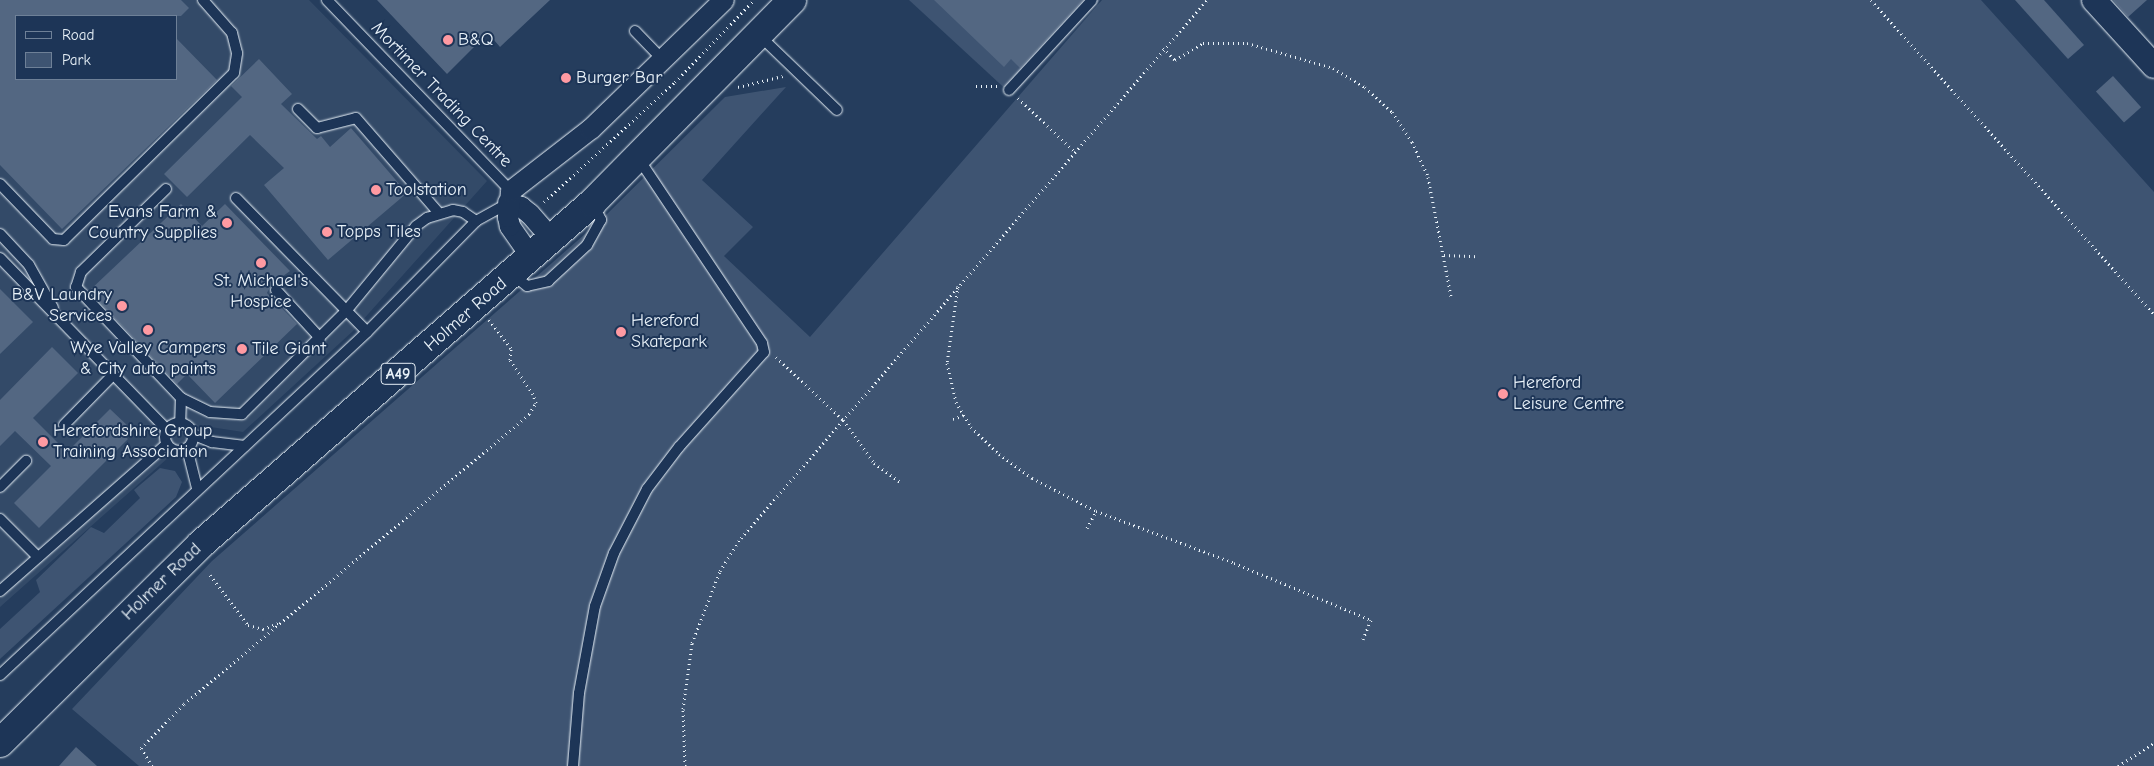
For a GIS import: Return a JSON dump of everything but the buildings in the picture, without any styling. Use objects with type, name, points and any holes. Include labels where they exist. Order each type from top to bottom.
[{"type":"highway","name":"Holmer Road","points":[[0,743],[201,544],[523,266],[639,159],[792,0]]},
{"type":"street","points":[[509,197],[591,129],[664,61],[724,0]]},
{"type":"street","points":[[2094,0],[2154,66]]},
{"type":"street","points":[[509,197],[530,214],[552,239]]},
{"type":"street","points":[[509,197],[510,226],[523,266]]},
{"type":"lane","points":[[0,184],[53,239],[64,240],[234,73],[237,53],[232,33],[204,0]]},
{"type":"lane","name":"Mortimer Trading Centre","points":[[328,0],[509,197]]},
{"type":"lane","points":[[1009,90],[1092,0]]},
{"type":"lane","points":[[635,32],[664,61]]},
{"type":"lane","points":[[758,34],[837,110]]},
{"type":"lane","points":[[298,109],[317,128],[356,118],[439,213]]},
{"type":"lane","points":[[573,766],[579,693],[595,606],[614,553],[647,489],[679,447],[764,352],[762,342],[639,159]]},
{"type":"lane","points":[[166,189],[80,272],[76,287],[181,398],[210,412],[242,414],[346,311],[416,226],[439,213],[463,212],[476,222]]},
{"type":"lane","points":[[0,675],[197,488],[245,446],[367,332],[476,222],[509,197]]},
{"type":"lane","points":[[236,198],[367,332]]},
{"type":"lane","points":[[523,266],[527,286],[548,281],[588,245],[601,220],[592,202]]},
{"type":"lane","points":[[0,234],[29,265],[55,311],[82,342]]},
{"type":"lane","points":[[0,258],[167,430],[167,444],[2,587]]},
{"type":"lane","points":[[276,290],[320,338]]},
{"type":"lane","points":[[64,425],[114,374]]},
{"type":"lane","points":[[180,424],[181,398]]},
{"type":"lane","points":[[167,430],[180,424],[188,427],[192,434],[212,442],[245,446]]},
{"type":"lane","points":[[192,434],[187,448],[197,488]]},
{"type":"lane","points":[[167,444],[176,450],[187,448]]},
{"type":"lane","points":[[0,487],[26,461]]},
{"type":"lane","points":[[0,519],[38,557]]},
{"type":"path","points":[[530,214],[675,82],[754,0]]},
{"type":"path","points":[[685,766],[684,679],[692,642],[720,571],[768,503],[843,420],[1163,48],[1207,0]]},
{"type":"path","points":[[1871,0],[2154,314]]},
{"type":"path","points":[[1163,48],[1175,60],[1203,43],[1246,43],[1333,68],[1365,87],[1392,112],[1412,142],[1428,177],[1452,297]]},
{"type":"path","points":[[735,87],[798,72]]},
{"type":"path","points":[[976,86],[995,85],[1009,90],[1074,151]]},
{"type":"path","points":[[1444,255],[1477,256]]},
{"type":"path","points":[[958,285],[947,363],[956,402],[971,427],[999,454],[1032,478],[1096,511],[1234,563],[1371,620],[1364,639]]},
{"type":"path","points":[[152,766],[141,748],[184,704],[529,414],[536,403],[534,394],[510,360],[511,348],[477,306]]},
{"type":"path","points":[[762,342],[843,420],[874,463],[900,482]]},
{"type":"path","points":[[953,419],[964,415]]},
{"type":"path","points":[[1087,528],[1096,511]]},
{"type":"path","points":[[210,575],[248,625],[263,628],[282,622]]},
{"type":"path","points":[[2118,766],[2154,743]]},
{"type":"shaded area","points":[[0,0],[309,0],[487,181],[353,331],[243,432],[204,426],[0,607]]},
{"type":"green space","points":[[909,0],[1100,0],[1012,95]]},
{"type":"green space","name":"Hereford Leisure Centre","points":[[1102,0],[1981,0],[2154,192],[2154,766],[139,766],[72,709],[212,561],[601,220],[725,97],[786,87],[702,180],[753,227],[724,256],[810,337]]},
{"type":"green space","points":[[160,468],[175,471],[182,482],[176,497],[0,659],[0,629],[40,592],[36,580],[91,527],[104,533],[140,498],[134,490]]},
{"type":"place","name":"B&Q","points":[[448,40]]},
{"type":"place","name":"Burger Bar","points":[[566,78]]},
{"type":"place","name":"Toolstation","points":[[376,190]]},
{"type":"place","name":"Evans Farm & Country Supplies","points":[[227,223]]},
{"type":"place","name":"Topps Tiles","points":[[327,232]]},
{"type":"place","name":"St. Michael's Hospice","points":[[261,263]]},
{"type":"place","name":"B&V Laundry Services","points":[[122,306]]},
{"type":"place","name":"Wye Valley Campers & City auto paints","points":[[148,330]]},
{"type":"place","name":"Hereford Skatepark","points":[[621,332]]},
{"type":"place","name":"Tile Giant","points":[[242,349]]},
{"type":"place","name":"Hereford Leisure Centre","points":[[1503,394]]},
{"type":"place","name":"Herefordshire Group Training Association","points":[[43,442]]}]
